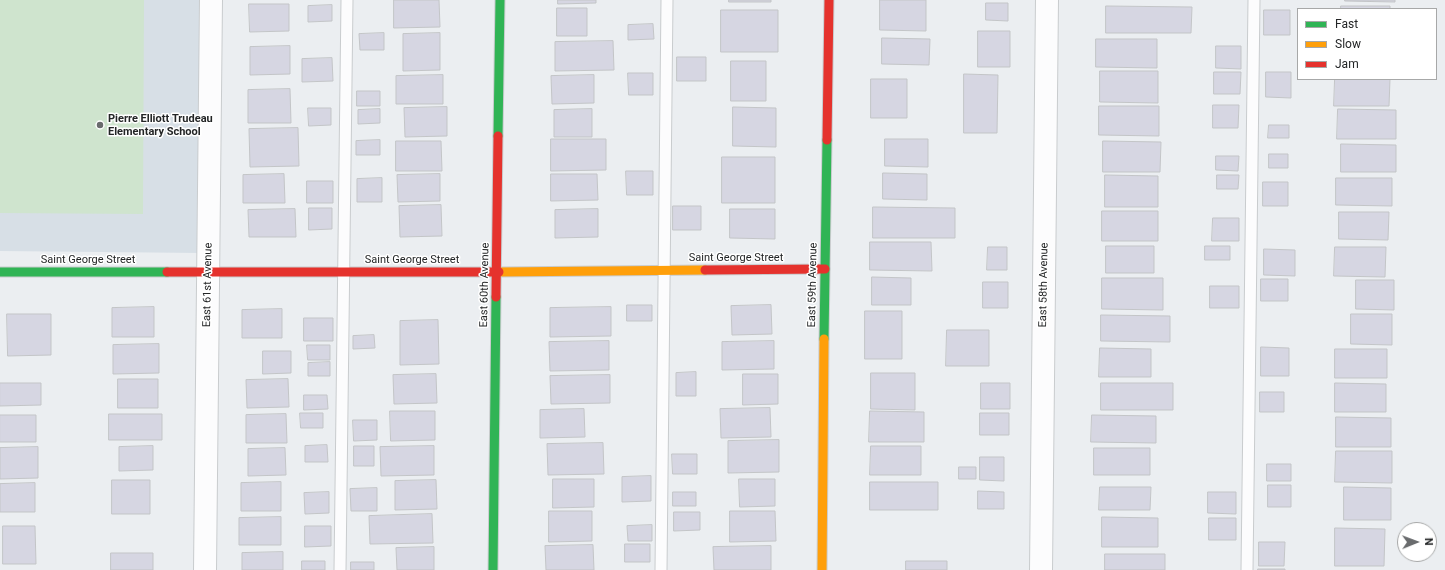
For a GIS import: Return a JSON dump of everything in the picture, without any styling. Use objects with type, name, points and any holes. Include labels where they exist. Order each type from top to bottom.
[{"type":"street","name":"East 61st Avenue","points":[[205,570],[211,0]]},
{"type":"street","name":"East 60th Avenue","points":[[492,570],[500,0]]},
{"type":"street","name":"East 59th Avenue","points":[[822,570],[824,269],[829,0]]},
{"type":"street","name":"East 58th Avenue","points":[[1041,570],[1047,0]]},
{"type":"street","name":"Saint George Street","points":[[0,272],[497,272],[824,269]]},
{"type":"lane","points":[[340,570],[347,0]]},
{"type":"lane","points":[[661,570],[668,0]]},
{"type":"lane","points":[[1247,570],[1254,0]]},
{"type":"shaded area","name":"Pierre Elliott Trudeau Elementary School","points":[[0,0],[201,0],[201,253],[0,251]]},
{"type":"green space","name":"Pierre Elliott Trudeau Elementary School","points":[[0,0],[144,0],[143,214],[0,213]]},
{"type":"building","points":[[394,0],[439,0],[440,27],[394,28]]},
{"type":"building","points":[[558,0],[596,0],[596,3],[558,4]]},
{"type":"building","points":[[729,0],[771,0],[771,2],[729,2]]},
{"type":"building","points":[[880,0],[926,0],[926,31],[880,30]]},
{"type":"building","points":[[1395,0],[1395,2],[1345,1]]},
{"type":"building","points":[[986,3],[1008,3],[1008,21],[986,20]]},
{"type":"building","points":[[249,4],[289,4],[289,31],[250,32]]},
{"type":"building","points":[[332,5],[332,21],[308,22],[308,6]]},
{"type":"building","points":[[1106,6],[1192,7],[1191,33],[1106,33]]},
{"type":"building","points":[[1341,6],[1390,6],[1390,8],[1341,8]]},
{"type":"building","points":[[557,8],[587,8],[587,36],[557,36]]},
{"type":"building","points":[[721,10],[778,10],[778,52],[721,52]]},
{"type":"building","points":[[1264,10],[1290,10],[1290,35],[1264,35]]},
{"type":"building","points":[[653,24],[654,39],[628,40],[628,25]]},
{"type":"building","points":[[978,31],[1010,31],[1010,67],[978,67]]},
{"type":"building","points":[[384,33],[384,50],[360,50],[359,34]]},
{"type":"building","points":[[440,33],[440,70],[403,71],[403,34]]},
{"type":"building","points":[[882,38],[930,39],[929,65],[882,64]]},
{"type":"building","points":[[1096,39],[1157,39],[1157,68],[1096,67]]},
{"type":"building","points":[[613,41],[614,70],[555,71],[555,42]]},
{"type":"building","points":[[290,46],[290,74],[250,75],[250,47]]},
{"type":"building","points":[[1216,46],[1241,46],[1241,69],[1216,68]]},
{"type":"building","points":[[677,57],[706,57],[706,81],[677,81]]},
{"type":"building","points":[[332,58],[333,81],[302,82],[302,59]]},
{"type":"building","points":[[731,61],[766,61],[766,101],[731,101]]},
{"type":"building","points":[[1100,71],[1158,71],[1158,103],[1100,102]]},
{"type":"building","points":[[1214,72],[1241,72],[1240,94],[1214,94]]},
{"type":"building","points":[[1266,72],[1291,72],[1291,98],[1266,97]]},
{"type":"building","points":[[628,73],[653,73],[653,95],[629,95]]},
{"type":"building","points":[[964,74],[998,75],[997,133],[964,133]]},
{"type":"building","points":[[443,75],[443,104],[396,104],[396,76]]},
{"type":"building","points":[[594,75],[594,103],[552,104],[551,76]]},
{"type":"building","points":[[871,79],[907,79],[907,118],[871,118]]},
{"type":"building","points":[[1335,80],[1390,80],[1389,106],[1334,106]]},
{"type":"building","points":[[290,89],[291,123],[248,123],[248,90]]},
{"type":"building","points":[[357,91],[380,91],[380,106],[357,106]]},
{"type":"building","points":[[1213,105],[1239,105],[1238,128],[1213,128]]},
{"type":"building","points":[[1099,106],[1159,106],[1159,136],[1099,135]]},
{"type":"building","points":[[447,107],[447,136],[405,137],[404,108]]},
{"type":"building","points":[[733,107],[776,108],[776,147],[733,146]]},
{"type":"building","points":[[308,108],[331,108],[331,125],[309,126]]},
{"type":"building","points":[[380,109],[380,123],[358,124],[358,110]]},
{"type":"building","points":[[592,109],[592,137],[554,137],[554,110]]},
{"type":"building","points":[[1338,109],[1396,110],[1396,139],[1337,139]]},
{"type":"building","points":[[1269,125],[1289,125],[1289,138],[1268,138]]},
{"type":"building","points":[[298,128],[299,166],[250,167],[249,129]]},
{"type":"building","points":[[551,139],[606,139],[606,170],[551,171]]},
{"type":"building","points":[[885,139],[928,139],[928,167],[885,166]]},
{"type":"building","points":[[380,140],[380,155],[356,155],[356,141]]},
{"type":"building","points":[[396,141],[441,141],[442,171],[396,171]]},
{"type":"building","points":[[1103,141],[1161,142],[1160,172],[1103,172]]},
{"type":"building","points":[[1341,144],[1396,145],[1396,172],[1341,172]]},
{"type":"building","points":[[1269,154],[1288,154],[1288,168],[1269,168]]},
{"type":"building","points":[[1216,156],[1239,156],[1238,171],[1216,170]]},
{"type":"building","points":[[722,157],[775,157],[775,203],[722,203]]},
{"type":"building","points":[[626,171],[653,171],[653,195],[627,195]]},
{"type":"building","points":[[883,173],[927,174],[927,200],[883,199]]},
{"type":"building","points":[[284,174],[285,203],[243,203],[243,175]]},
{"type":"building","points":[[440,174],[440,201],[398,202],[397,175]]},
{"type":"building","points":[[551,174],[597,174],[598,200],[551,201]]},
{"type":"building","points":[[1105,175],[1158,176],[1158,207],[1105,207]]},
{"type":"building","points":[[1217,175],[1239,175],[1238,189],[1217,189]]},
{"type":"building","points":[[382,178],[382,202],[357,202],[357,179]]},
{"type":"building","points":[[1336,178],[1392,178],[1392,206],[1336,205]]},
{"type":"building","points":[[307,181],[333,181],[333,203],[307,203]]},
{"type":"building","points":[[1263,182],[1288,182],[1288,206],[1263,206]]},
{"type":"building","points":[[441,205],[442,236],[400,237],[399,206]]},
{"type":"building","points":[[673,206],[701,206],[701,230],[673,230]]},
{"type":"building","points":[[873,207],[955,208],[955,238],[873,238]]},
{"type":"building","points":[[309,208],[332,208],[332,229],[309,230]]},
{"type":"building","points":[[295,209],[296,237],[249,237],[248,210]]},
{"type":"building","points":[[598,209],[598,237],[555,238],[555,210]]},
{"type":"building","points":[[730,209],[775,209],[775,239],[730,238]]},
{"type":"building","points":[[1102,211],[1158,211],[1158,241],[1102,241]]},
{"type":"building","points":[[1339,212],[1389,212],[1388,240],[1339,239]]},
{"type":"building","points":[[1213,218],[1239,218],[1239,241],[1212,241]]},
{"type":"building","points":[[870,242],[931,242],[932,271],[870,270]]},
{"type":"building","points":[[1106,246],[1154,246],[1154,273],[1106,273]]},
{"type":"building","points":[[1205,246],[1230,246],[1230,260],[1205,260]]},
{"type":"building","points":[[988,247],[1007,247],[1007,270],[987,270]]},
{"type":"building","points":[[1335,247],[1386,247],[1385,277],[1334,276]]},
{"type":"building","points":[[1264,249],[1295,250],[1295,276],[1264,275]]},
{"type":"building","points":[[872,277],[911,278],[911,305],[872,305]]},
{"type":"building","points":[[1102,278],[1163,278],[1163,310],[1102,309]]},
{"type":"building","points":[[1261,279],[1288,279],[1288,301],[1261,301]]},
{"type":"building","points":[[1356,280],[1394,280],[1394,310],[1356,309]]},
{"type":"building","points":[[983,282],[1008,282],[1008,308],[983,308]]},
{"type":"building","points":[[1210,286],[1239,286],[1239,308],[1210,308]]},
{"type":"building","points":[[627,305],[652,305],[652,321],[627,321]]},
{"type":"building","points":[[771,305],[772,334],[732,335],[731,306]]},
{"type":"building","points":[[154,307],[154,337],[112,337],[112,308]]},
{"type":"building","points":[[611,307],[611,336],[550,337],[550,308]]},
{"type":"building","points":[[282,309],[282,338],[242,338],[242,310]]},
{"type":"building","points":[[865,311],[902,311],[902,359],[865,359]]},
{"type":"building","points":[[7,314],[51,314],[51,355],[8,356]]},
{"type":"building","points":[[1351,314],[1392,314],[1392,345],[1351,344]]},
{"type":"building","points":[[1101,315],[1170,316],[1170,342],[1101,341]]},
{"type":"building","points":[[304,318],[333,318],[333,341],[304,341]]},
{"type":"building","points":[[438,320],[439,364],[400,365],[400,321]]},
{"type":"building","points":[[947,330],[989,330],[989,366],[946,366]]},
{"type":"building","points":[[374,335],[375,348],[353,349],[353,336]]},
{"type":"building","points":[[609,341],[609,370],[550,371],[549,342]]},
{"type":"building","points":[[774,341],[774,369],[722,370],[722,342]]},
{"type":"building","points":[[159,344],[159,373],[113,374],[113,345]]},
{"type":"building","points":[[307,345],[330,345],[330,360],[308,360]]},
{"type":"building","points":[[1261,347],[1289,348],[1289,376],[1261,376]]},
{"type":"building","points":[[1100,348],[1151,349],[1151,377],[1099,377]]},
{"type":"building","points":[[1335,349],[1387,349],[1387,378],[1335,378]]},
{"type":"building","points":[[263,351],[291,351],[291,373],[263,374]]},
{"type":"building","points":[[330,362],[330,376],[308,376],[308,363]]},
{"type":"building","points":[[696,372],[696,396],[676,396],[676,373]]},
{"type":"building","points":[[871,373],[915,373],[915,410],[871,409]]},
{"type":"building","points":[[436,374],[437,403],[394,404],[393,375]]},
{"type":"building","points":[[743,374],[778,374],[778,404],[743,405]]},
{"type":"building","points":[[610,375],[610,403],[551,404],[550,376]]},
{"type":"building","points":[[118,379],[158,379],[158,408],[118,408]]},
{"type":"building","points":[[288,379],[289,407],[247,408],[246,380]]},
{"type":"building","points":[[0,383],[41,383],[41,405],[0,406]]},
{"type":"building","points":[[981,383],[1010,383],[1010,409],[981,409]]},
{"type":"building","points":[[1101,383],[1173,383],[1173,410],[1101,410]]},
{"type":"building","points":[[1335,383],[1386,384],[1386,412],[1335,412]]},
{"type":"building","points":[[1260,392],[1284,392],[1284,412],[1260,412]]},
{"type":"building","points":[[304,395],[327,395],[328,409],[304,410]]},
{"type":"building","points":[[770,408],[771,437],[721,438],[720,409]]},
{"type":"building","points":[[584,409],[585,437],[540,438],[540,410]]},
{"type":"building","points":[[390,411],[435,411],[435,440],[391,441]]},
{"type":"building","points":[[870,411],[924,412],[924,442],[869,442]]},
{"type":"building","points":[[300,413],[323,413],[323,428],[301,428]]},
{"type":"building","points":[[980,413],[1009,413],[1009,435],[980,435]]},
{"type":"building","points":[[109,414],[162,414],[162,440],[109,440]]},
{"type":"building","points":[[286,414],[287,443],[246,443],[246,415]]},
{"type":"building","points":[[0,415],[36,415],[36,442],[0,442]]},
{"type":"building","points":[[1092,415],[1156,416],[1156,443],[1091,442]]},
{"type":"building","points":[[1336,417],[1391,418],[1391,447],[1336,447]]},
{"type":"building","points":[[353,420],[377,420],[377,440],[354,441]]},
{"type":"building","points":[[779,440],[779,472],[728,473],[728,441]]},
{"type":"building","points":[[603,443],[604,474],[548,475],[547,444]]},
{"type":"building","points":[[327,445],[328,462],[305,462],[305,446]]},
{"type":"building","points":[[153,446],[153,470],[119,471],[119,447]]},
{"type":"building","points":[[354,446],[374,446],[374,466],[354,466]]},
{"type":"building","points":[[434,446],[434,475],[381,476],[380,447]]},
{"type":"building","points":[[871,446],[921,446],[921,475],[870,475]]},
{"type":"building","points":[[38,447],[38,478],[0,479],[0,448]]},
{"type":"building","points":[[285,448],[286,475],[248,476],[248,449]]},
{"type":"building","points":[[1094,448],[1150,448],[1150,475],[1094,475]]},
{"type":"building","points":[[1336,451],[1392,451],[1392,483],[1335,482]]},
{"type":"building","points":[[672,454],[697,454],[697,474],[673,474]]},
{"type":"building","points":[[980,457],[1004,457],[1004,481],[980,480]]},
{"type":"building","points":[[1267,464],[1291,464],[1291,481],[1267,481]]},
{"type":"building","points":[[959,467],[976,467],[976,479],[959,479]]},
{"type":"building","points":[[651,476],[651,501],[622,502],[622,477]]},
{"type":"building","points":[[553,479],[594,479],[594,507],[553,508]]},
{"type":"building","points":[[739,479],[775,479],[775,506],[740,507]]},
{"type":"building","points":[[112,480],[150,480],[150,514],[112,514]]},
{"type":"building","points":[[436,480],[437,509],[395,510],[395,481]]},
{"type":"building","points":[[281,482],[281,511],[241,511],[241,483]]},
{"type":"building","points":[[870,482],[938,482],[938,510],[870,510]]},
{"type":"building","points":[[35,483],[35,512],[0,512],[0,484]]},
{"type":"building","points":[[1268,485],[1291,485],[1291,507],[1268,507]]},
{"type":"building","points":[[1100,487],[1151,487],[1150,510],[1099,510]]},
{"type":"building","points":[[1344,487],[1391,488],[1391,520],[1344,520]]},
{"type":"building","points":[[377,488],[377,511],[351,511],[350,489]]},
{"type":"building","points":[[978,491],[1004,492],[1004,509],[978,509]]},
{"type":"building","points":[[329,492],[329,513],[305,514],[304,493]]},
{"type":"building","points":[[673,492],[696,492],[696,506],[673,506]]},
{"type":"building","points":[[1208,492],[1236,492],[1236,514],[1208,513]]},
{"type":"building","points":[[549,511],[592,511],[592,541],[549,542]]},
{"type":"building","points":[[730,511],[775,511],[776,541],[730,542]]},
{"type":"building","points":[[674,512],[700,512],[700,530],[674,531]]},
{"type":"building","points":[[432,514],[433,543],[370,544],[369,516]]},
{"type":"building","points":[[281,517],[281,545],[239,545],[239,518]]},
{"type":"building","points":[[1102,517],[1158,518],[1158,547],[1102,547]]},
{"type":"building","points":[[1209,518],[1236,518],[1236,540],[1209,540]]},
{"type":"building","points":[[652,525],[652,541],[628,541],[627,526]]},
{"type":"building","points":[[3,526],[35,526],[36,564],[3,564]]},
{"type":"building","points":[[305,526],[331,526],[331,546],[305,547]]},
{"type":"building","points":[[1335,528],[1385,529],[1384,566],[1335,566]]},
{"type":"building","points":[[1259,542],[1285,542],[1284,566],[1259,566]]},
{"type":"building","points":[[625,544],[650,544],[650,562],[625,562]]},
{"type":"building","points":[[593,545],[594,570],[546,570],[545,546]]},
{"type":"building","points":[[771,546],[771,570],[714,570],[713,547]]},
{"type":"building","points":[[434,547],[434,570],[397,570],[396,548]]},
{"type":"building","points":[[283,552],[283,570],[242,570],[242,553]]},
{"type":"building","points":[[111,553],[153,553],[153,570],[111,570]]},
{"type":"building","points":[[1105,554],[1165,554],[1165,570],[1105,570]]},
{"type":"building","points":[[302,561],[325,561],[325,570],[302,570]]},
{"type":"building","points":[[906,561],[947,561],[947,570],[906,570]]},
{"type":"building","points":[[351,562],[374,562],[374,570],[351,570]]},
{"type":"building","points":[[1285,569],[1285,570],[1258,570]]},
{"type":"traffic: fast","points":[[498,136],[500,0]]},
{"type":"traffic: fast","points":[[824,339],[827,140]]},
{"type":"traffic: fast","points":[[0,272],[167,272]]},
{"type":"traffic: fast","points":[[493,570],[496,297]]},
{"type":"traffic: slow","points":[[499,272],[705,270]]},
{"type":"traffic: slow","points":[[822,570],[824,339]]},
{"type":"traffic: jam","points":[[827,140],[829,0]]},
{"type":"traffic: jam","points":[[496,297],[498,136]]},
{"type":"traffic: jam","points":[[705,270],[825,269]]},
{"type":"traffic: jam","points":[[167,272],[499,272]]},
{"type":"place","name":"Pierre Elliott Trudeau Elementary School","points":[[100,125]]}]
